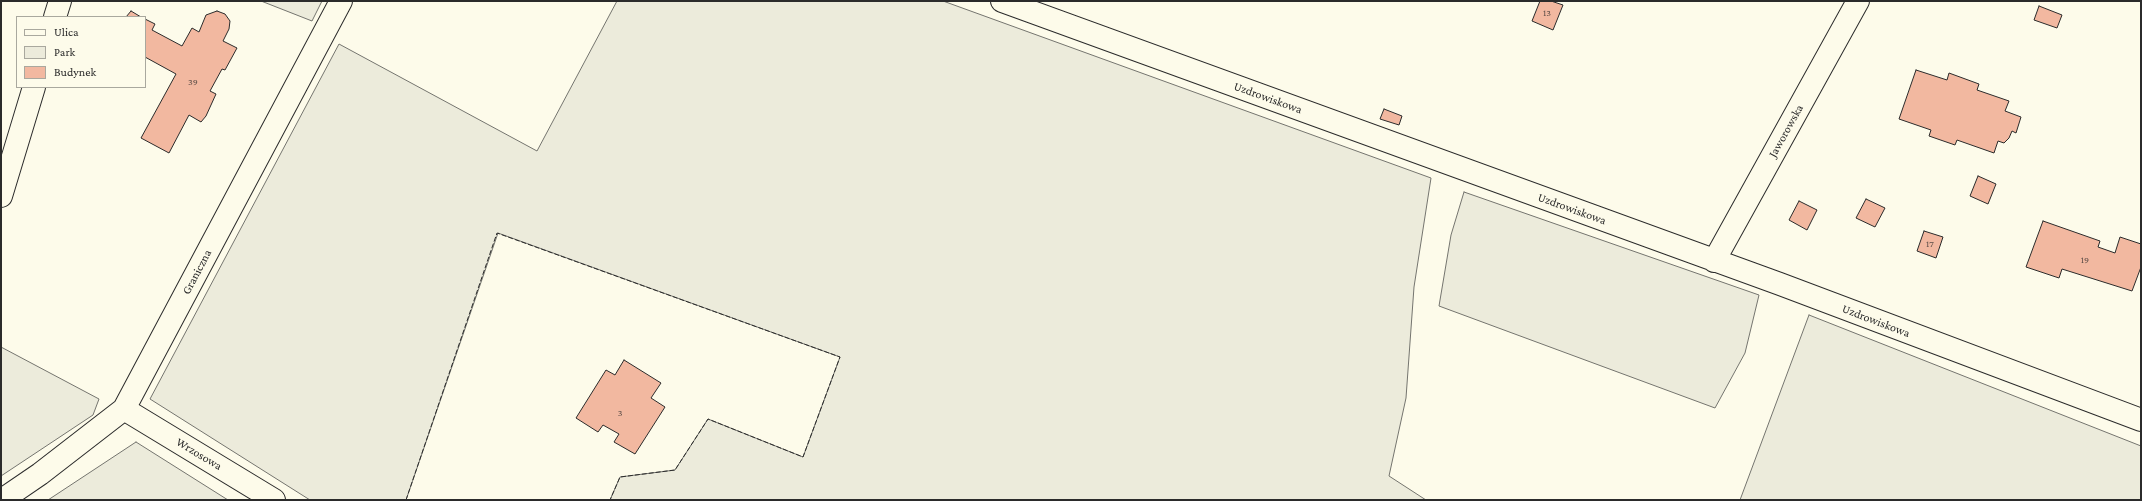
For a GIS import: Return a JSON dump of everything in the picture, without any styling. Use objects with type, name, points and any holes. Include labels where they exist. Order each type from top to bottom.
[{"type":"street","points":[[55,16],[60,1]]},
{"type":"street","name":"Graniczna","points":[[2,500],[40,474],[124,409],[341,1]]},
{"type":"street","name":"Uzdrowiskowa","points":[[1002,1],[1714,261],[2141,420]]},
{"type":"street","name":"Jaworowska","points":[[1714,261],[1858,1]]},
{"type":"street","points":[[1,196],[34,88]]},
{"type":"street","name":"Wrzosowa","points":[[124,409],[274,500]]},
{"type":"green space","points":[[261,1],[322,1],[312,21]]},
{"type":"green space","points":[[617,1],[943,1],[1431,178],[1414,287],[1406,398],[1389,476],[1426,500],[610,500],[620,477],[675,470],[708,419],[803,457],[840,357],[498,233],[406,500],[310,500],[150,399],[339,44],[537,151]]},
{"type":"green space","points":[[1464,192],[1759,295],[1745,353],[1715,408],[1439,306],[1451,235]]},
{"type":"green space","points":[[1809,315],[2141,446],[2141,500],[1740,500]]},
{"type":"green space","points":[[1,347],[99,399],[93,415],[1,476]]},
{"type":"green space","points":[[136,442],[228,500],[48,500]]},
{"type":"building","points":[[1540,1],[1551,1],[1563,5],[1553,30],[1532,21]]},
{"type":"building","points":[[2039,6],[2062,15],[2057,28],[2034,20]]},
{"type":"building","points":[[131,11],[139,16],[127,16]]},
{"type":"building","points":[[217,11],[225,14],[230,21],[229,29],[223,41],[237,48],[225,70],[222,69],[210,91],[216,94],[206,116],[201,122],[189,115],[169,153],[141,138],[176,74],[146,58],[146,20],[155,24],[152,30],[182,46],[192,28],[199,32],[206,15]]},
{"type":"building","points":[[1916,70],[1947,80],[1949,73],[1979,84],[1977,90],[2009,101],[2005,111],[2021,117],[2016,133],[2012,131],[2009,138],[2004,143],[1998,141],[1994,153],[1957,140],[1955,145],[1929,136],[1931,130],[1899,119]]},
{"type":"building","points":[[1384,109],[1402,116],[1399,125],[1380,119]]},
{"type":"building","points":[[1978,176],[1996,184],[1988,204],[1970,196]]},
{"type":"building","points":[[1866,199],[1885,208],[1875,227],[1856,218]]},
{"type":"building","points":[[1799,201],[1817,210],[1807,230],[1789,220]]},
{"type":"building","points":[[2043,221],[2100,241],[2098,247],[2115,253],[2120,237],[2141,244],[2141,267],[2132,291],[2062,269],[2059,278],[2026,267]]},
{"type":"building","points":[[1924,231],[1943,237],[1936,258],[1917,251]]},
{"type":"building","points":[[624,360],[661,383],[651,398],[665,407],[635,454],[614,442],[619,434],[603,425],[598,432],[576,418],[606,370],[615,375]]},
{"type":"fence","points":[[406,500],[497,233],[840,357],[803,457],[708,419],[675,470],[620,477],[610,500]]}]
